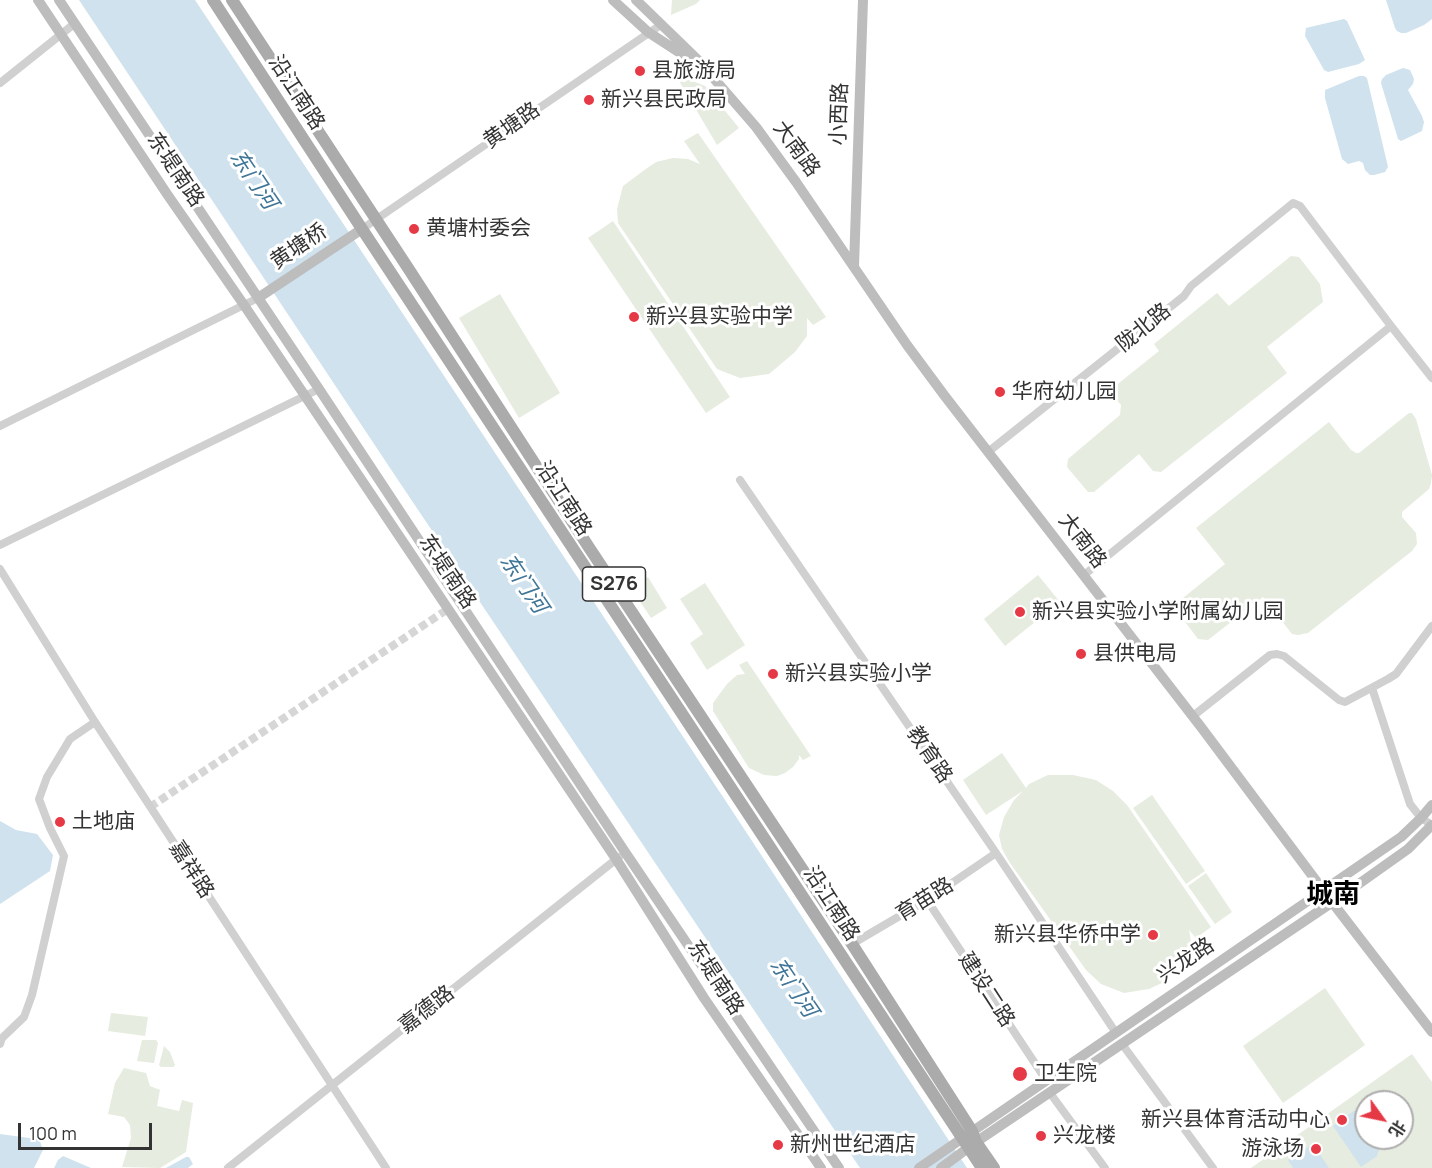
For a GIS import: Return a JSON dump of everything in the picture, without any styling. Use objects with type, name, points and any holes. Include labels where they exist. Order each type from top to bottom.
[{"type":"main road","name":"东堤南路","points":[[38,0],[305,396],[839,1168]]},
{"type":"main road","name":"东堤南路","points":[[59,0],[319,389],[621,856],[704,998],[821,1168]]},
{"type":"main road","name":"沿江南路","points":[[213,0],[966,1142],[994,1168]]},
{"type":"main road","name":"沿江南路","points":[[232,0],[852,945],[982,1168]]},
{"type":"main road","name":"大南路","points":[[613,0],[648,32],[706,70]]},
{"type":"main road","name":"大南路","points":[[636,0],[706,70],[756,128],[796,182],[907,345],[1193,716],[1432,1032]]},
{"type":"main road","name":"小西路","points":[[854,266],[863,0]]},
{"type":"main road","name":"黄塘桥","points":[[258,298],[362,229]]},
{"type":"main road","name":"兴龙路","points":[[966,1142],[1046,1080],[1401,837],[1432,805]]},
{"type":"main road","name":"兴龙路","points":[[966,1142],[1050,1093],[1332,902],[1408,849],[1432,825]]},
{"type":"main road","points":[[919,1168],[966,1142]]},
{"type":"main road","points":[[941,1168],[966,1142]]},
{"type":"street","points":[[0,83],[74,24]]},
{"type":"street","name":"黄塘路","points":[[362,229],[662,24]]},
{"type":"street","name":"陇北路","points":[[988,452],[1184,296],[1191,286],[1293,203],[1300,206],[1391,326]]},
{"type":"street","points":[[0,426],[258,298]]},
{"type":"street","points":[[1084,575],[1391,326],[1432,378]]},
{"type":"street","points":[[0,544],[319,389]]},
{"type":"street","name":"教育路","points":[[740,480],[1116,1033]]},
{"type":"street","name":"嘉祥路","points":[[0,569],[95,722],[386,1168]]},
{"type":"street","points":[[1193,716],[1270,655],[1277,654],[1284,656],[1339,700],[1345,702],[1396,674],[1432,626]]},
{"type":"street","points":[[1372,688],[1410,804],[1421,818],[1432,825]]},
{"type":"street","points":[[0,1044],[2,1038],[24,1017],[32,994],[64,856],[39,800],[47,777],[70,739],[95,722]]},
{"type":"street","name":"育苗路","points":[[852,945],[927,900],[996,854]]},
{"type":"street","name":"嘉德路","points":[[228,1168],[621,856]]},
{"type":"street","name":"建设二路","points":[[927,900],[1046,1080]]},
{"type":"street","points":[[1122,1044],[1213,1168]]},
{"type":"street","points":[[1050,1093],[1104,1168]]},
{"type":"shaded area","points":[[672,0],[700,0],[671,15]]},
{"type":"shaded area","points":[[675,74],[705,86],[739,128],[717,145]]},
{"type":"shaded area","points":[[698,133],[826,317],[813,325],[807,318],[807,336],[795,352],[769,374],[740,378],[717,369],[618,223],[617,209],[623,186],[643,171],[656,162],[673,158],[688,159],[700,164],[684,141]]},
{"type":"shaded area","points":[[613,221],[730,397],[706,413],[588,238]]},
{"type":"shaded area","points":[[1291,256],[1299,257],[1320,284],[1323,302],[1267,347],[1287,373],[1161,472],[1153,471],[1139,454],[1094,492],[1088,492],[1067,467],[1068,459],[1120,415],[1121,405],[1109,391],[1159,351],[1154,344],[1217,293],[1229,306]]},
{"type":"shaded area","points":[[500,294],[560,393],[519,418],[459,318]]},
{"type":"shaded area","points":[[1409,413],[1412,413],[1416,419],[1432,475],[1429,489],[1402,512],[1402,517],[1416,533],[1417,544],[1412,551],[1308,633],[1292,634],[1263,597],[1208,640],[1198,639],[1176,610],[1176,606],[1225,564],[1196,528],[1329,422],[1351,450],[1359,453]]},
{"type":"shaded area","points":[[1038,575],[1060,602],[1005,646],[984,619]]},
{"type":"shaded area","points":[[648,577],[667,608],[651,618],[631,588]]},
{"type":"shaded area","points":[[705,583],[745,645],[707,670],[690,643],[703,634],[680,599]]},
{"type":"shaded area","points":[[747,661],[811,756],[803,760],[799,755],[793,767],[777,776],[764,775],[749,768],[713,711],[713,703],[727,684],[737,675],[745,674],[739,665]]},
{"type":"shaded area","points":[[1002,753],[1026,788],[1029,784],[1048,775],[1073,775],[1096,780],[1113,791],[1127,805],[1211,927],[1196,938],[1189,930],[1191,941],[1173,972],[1164,982],[1149,989],[1124,993],[1101,984],[1086,970],[1010,863],[1002,849],[999,835],[1004,817],[1014,800],[1023,791],[986,815],[963,780]]},
{"type":"shaded area","points":[[1152,795],[1205,871],[1186,884],[1133,808]]},
{"type":"shaded area","points":[[1206,873],[1232,912],[1215,924],[1188,886]]},
{"type":"shaded area","points":[[1325,988],[1365,1045],[1283,1103],[1243,1046]]},
{"type":"shaded area","points":[[111,1013],[148,1017],[145,1036],[108,1031]]},
{"type":"shaded area","points":[[142,1040],[156,1040],[158,1043],[154,1063],[137,1061]]},
{"type":"shaded area","points":[[164,1046],[170,1052],[175,1065],[173,1067],[159,1065]]},
{"type":"shaded area","name":"新兴县体育活动中心","points":[[1412,1054],[1432,1082],[1432,1168],[1251,1168],[1354,1095],[1354,1150],[1414,1150],[1414,1090],[1361,1090]]},
{"type":"shaded area","points":[[124,1068],[146,1073],[150,1086],[160,1090],[157,1106],[179,1111],[182,1100],[193,1103],[186,1152],[160,1168],[122,1167],[131,1138],[130,1125],[124,1117],[108,1114],[115,1083]]},
{"type":"water","name":"东门河","points":[[79,0],[195,0],[967,1168],[860,1168]]},
{"type":"water","points":[[1386,0],[1432,0],[1432,19],[1424,25],[1401,33],[1395,28]]},
{"type":"water","points":[[1344,19],[1365,60],[1359,64],[1328,72],[1324,70],[1305,36],[1306,28]]},
{"type":"water","points":[[1403,68],[1410,70],[1414,79],[1408,90],[1424,122],[1422,131],[1401,141],[1398,139],[1381,83],[1386,75]]},
{"type":"water","points":[[1359,76],[1367,78],[1388,167],[1385,172],[1374,175],[1370,175],[1363,163],[1359,161],[1348,164],[1342,159],[1325,98],[1325,90]]},
{"type":"water","points":[[0,821],[16,830],[37,834],[53,855],[50,871],[0,904]]},
{"type":"water","points":[[1354,1111],[1354,1150],[1379,1150],[1377,1156],[1361,1167],[1333,1126]]},
{"type":"water","points":[[0,1134],[40,1141],[43,1150],[34,1168],[0,1168]]},
{"type":"water","points":[[1313,1144],[1329,1168],[1293,1168],[1288,1160]]},
{"type":"water","points":[[63,1156],[91,1168],[54,1168]]},
{"type":"water","points":[[189,1157],[193,1164],[188,1168],[166,1168]]},
{"type":"tunnel","points":[[150,807],[448,609]]},
{"type":"place","name":"县旅游局","points":[[640,71]]},
{"type":"place","name":"新兴县民政局","points":[[589,100]]},
{"type":"place","name":"黄塘村委会","points":[[414,229]]},
{"type":"place","name":"新兴县实验中学","points":[[634,317]]},
{"type":"place","name":"华府幼儿园","points":[[1000,392]]},
{"type":"place","name":"新兴县实验小学附属幼儿园","points":[[1020,612]]},
{"type":"place","name":"县供电局","points":[[1081,654]]},
{"type":"place","name":"新兴县实验小学","points":[[773,674]]},
{"type":"place","name":"土地庙","points":[[60,822]]},
{"type":"place","name":"新兴县华侨中学","points":[[1153,935]]},
{"type":"place","name":"卫生院","points":[[1020,1074]]},
{"type":"place","name":"新兴县体育活动中心","points":[[1342,1120]]},
{"type":"place","name":"兴龙楼","points":[[1041,1136]]},
{"type":"place","name":"新州世纪酒店","points":[[778,1145]]},
{"type":"place","name":"游泳场","points":[[1316,1149]]},
{"type":"district","name":"城南","points":[[1333,895]]}]
